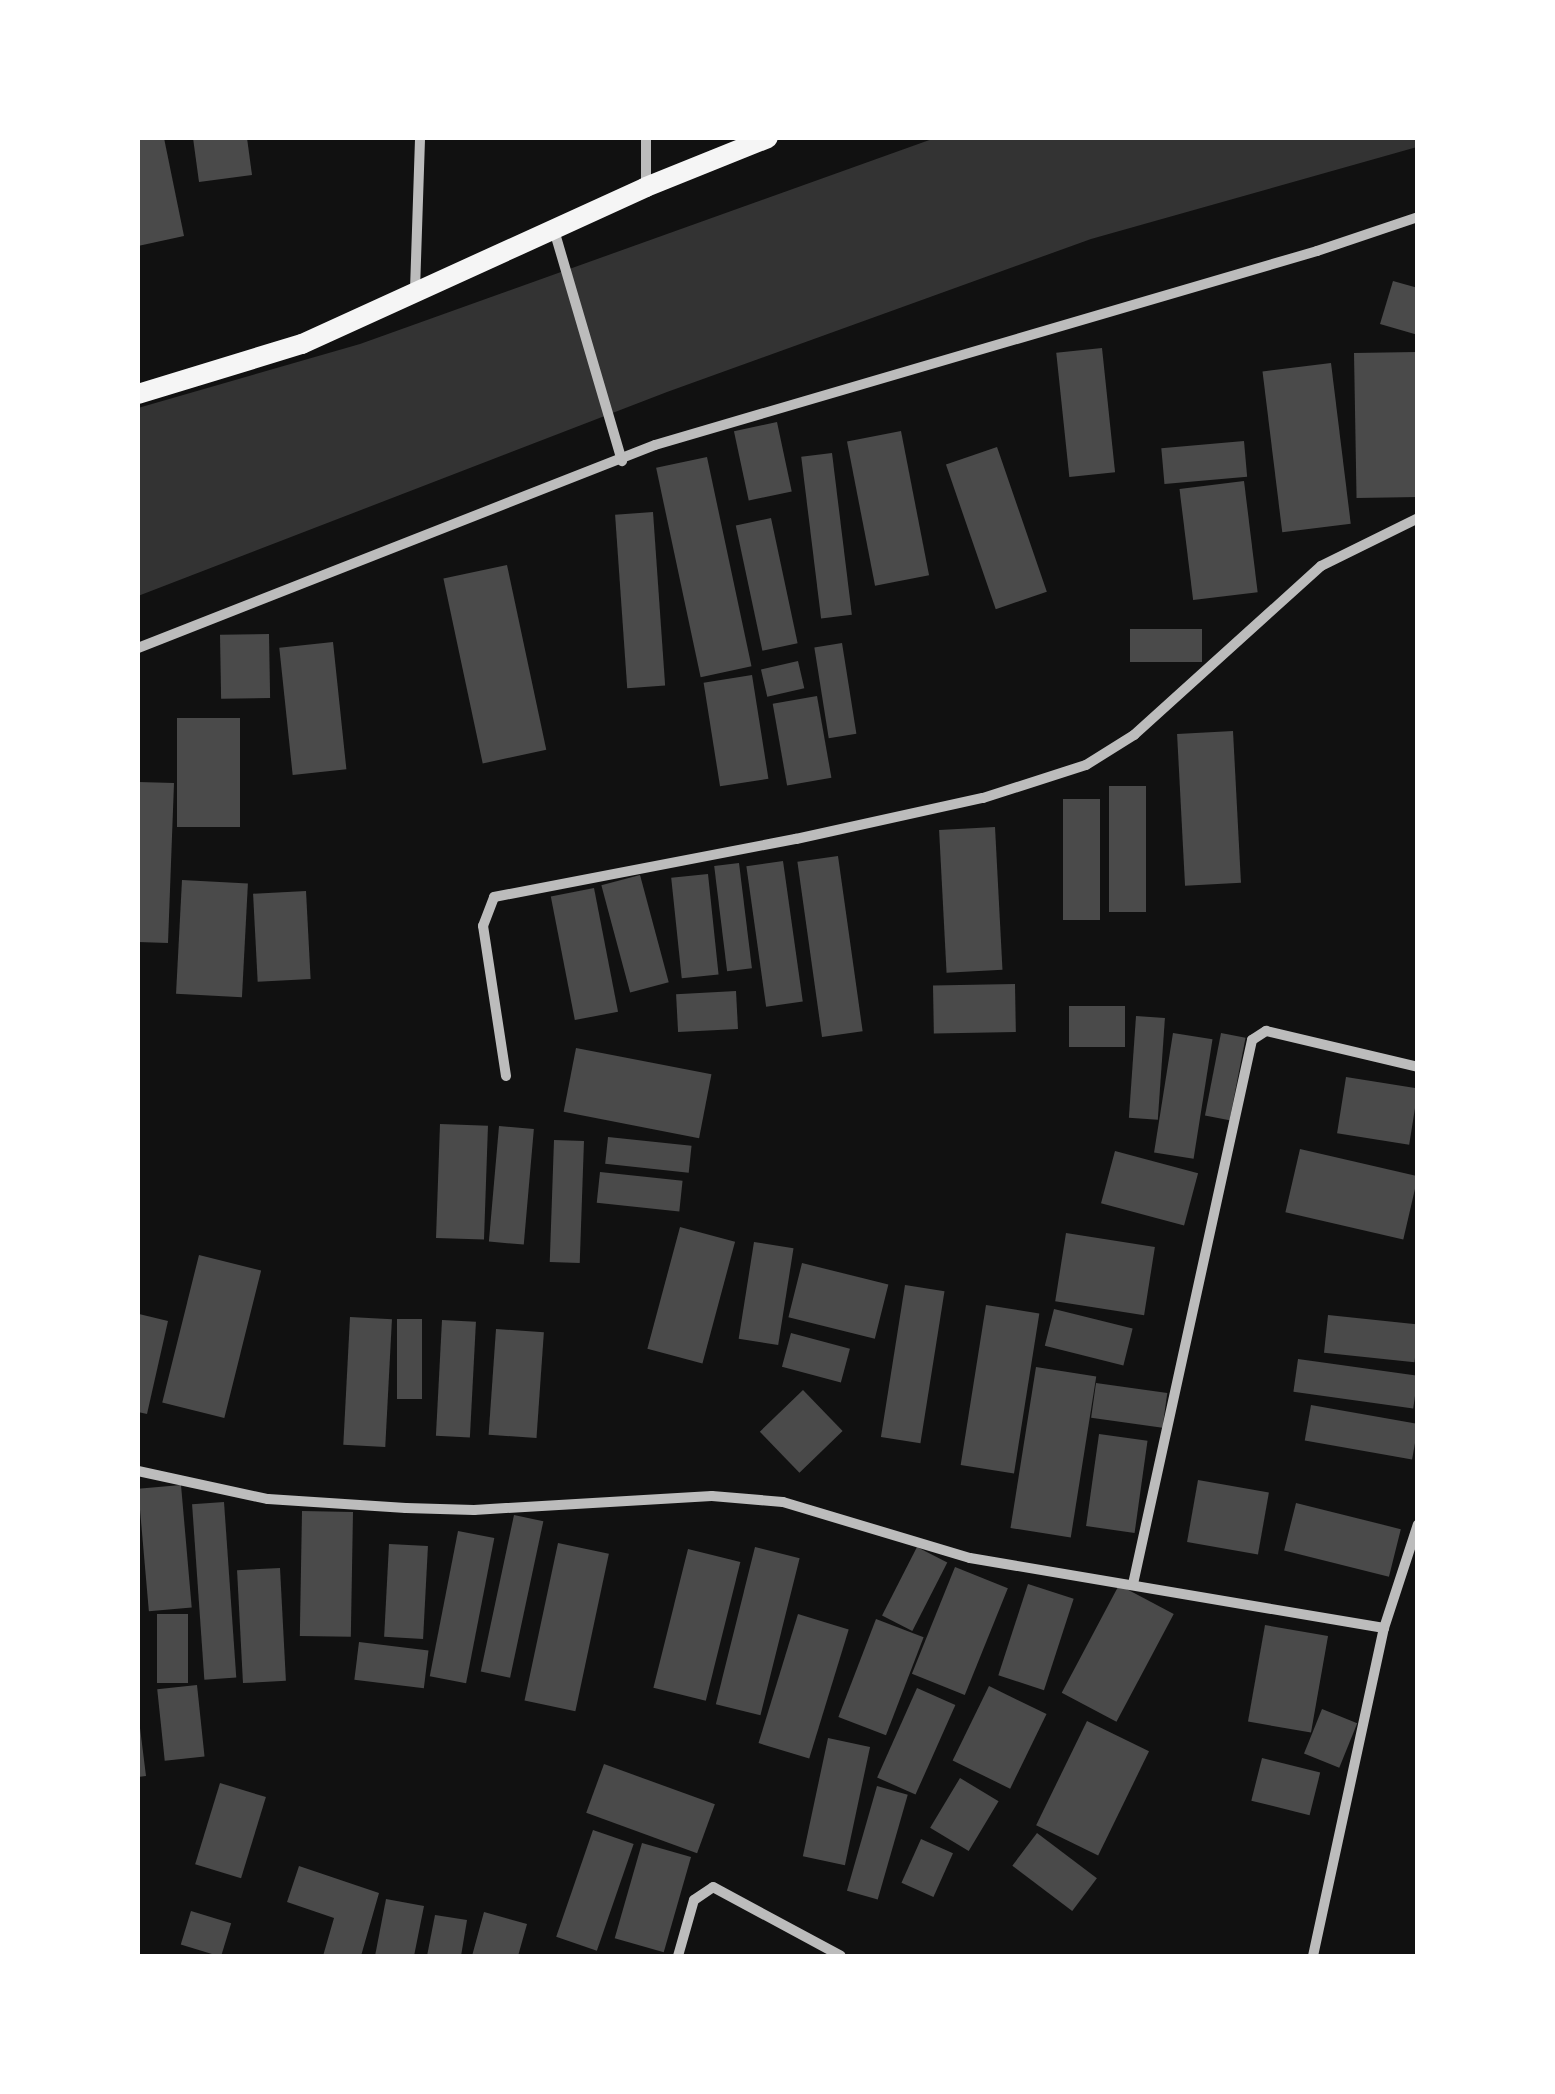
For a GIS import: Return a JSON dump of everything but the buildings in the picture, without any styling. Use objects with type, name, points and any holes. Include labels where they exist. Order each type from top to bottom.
[{"type":"main road","points":[[138,394],[302,344],[646,187],[768,138]]},
{"type":"street","points":[[414,296],[420,138]]},
{"type":"street","points":[[646,138],[646,187]]},
{"type":"street","points":[[138,648],[622,462],[655,445],[1317,252],[1418,217]]},
{"type":"street","points":[[554,230],[622,462]]},
{"type":"street","points":[[506,1076],[483,926],[494,897],[796,840],[983,798],[1086,765],[1134,735],[1322,566],[1418,518]]},
{"type":"street","points":[[1133,1584],[1252,1040],[1266,1031],[1418,1067]]},
{"type":"street","points":[[138,1471],[268,1499],[406,1508],[474,1510],[712,1496],[783,1502],[970,1558],[1384,1628]]},
{"type":"street","points":[[1313,1956],[1384,1628],[1418,1524]]},
{"type":"street","points":[[678,1956],[694,1900],[713,1887],[841,1956]]},
{"type":"shaded area","points":[[935,138],[1417,138],[1417,147],[1091,239],[667,392],[138,596],[138,408],[360,344]]}]
